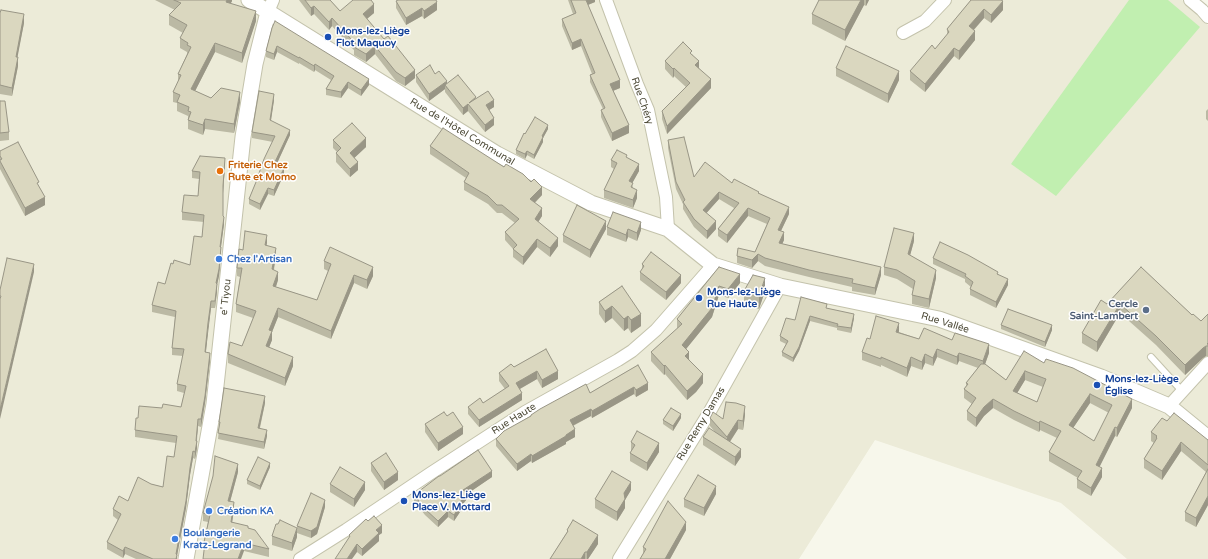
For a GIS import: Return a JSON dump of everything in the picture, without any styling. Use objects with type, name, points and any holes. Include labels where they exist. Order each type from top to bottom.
[{"type":"street","name":"Rue de l'Hôtel Communal","points":[[250,0],[268,4],[496,154],[591,203],[668,229]]},
{"type":"street","name":"Rue Chéry","points":[[606,0],[636,84],[648,110],[666,196],[668,229]]},
{"type":"street","points":[[903,33],[925,21],[945,0]]},
{"type":"street","points":[[1190,0],[1208,17]]},
{"type":"street","name":"e' Tiyou","points":[[186,559],[214,404],[243,137],[255,64],[268,4]]},
{"type":"street","points":[[668,229],[713,265]]},
{"type":"street","name":"Rue Vallée","points":[[713,265],[780,286],[939,320],[1101,377],[1169,406],[1208,438]]},
{"type":"street","name":"Rue Haute","points":[[300,559],[525,412],[618,360],[656,330],[713,265]]},
{"type":"street","name":"Rue Remy Damas","points":[[619,559],[709,413],[780,286]]},
{"type":"street","points":[[1169,406],[1208,363]]},
{"type":"lane","points":[[1151,357],[1182,391]]},
{"type":"shaded area","points":[[0,0],[1182,0],[1208,25],[1208,559],[1127,559],[1061,503],[875,440],[799,559],[0,559]]},
{"type":"green space","points":[[1129,0],[1168,0],[1200,27],[1056,196],[1011,164]]},
{"type":"building","points":[[174,0],[227,0],[226,2],[256,11],[242,53],[215,43],[191,89],[211,98],[221,88],[240,92],[234,124],[205,119],[203,125],[188,120],[191,112],[188,111],[189,107],[177,102],[180,95],[173,92],[181,75],[178,74],[191,47],[180,38],[187,25],[169,15],[181,3]]},
{"type":"building","points":[[305,0],[330,0],[340,11],[353,0],[371,0],[374,4],[363,14],[384,39],[388,36],[415,70],[405,78],[396,72],[375,46],[366,54],[354,47],[357,44],[332,18],[329,22],[314,6],[311,8]]},
{"type":"building","points":[[436,0],[437,2],[424,11],[422,8],[406,18],[396,1]]},
{"type":"building","points":[[571,0],[586,0],[620,80],[610,84],[629,125],[612,133],[601,110],[605,108],[590,75],[595,73],[581,39],[572,43],[562,19],[576,13]]},
{"type":"building","points":[[819,0],[861,0],[845,30],[812,14]]},
{"type":"building","points":[[971,0],[1003,1],[991,15],[984,9],[969,26],[975,31],[959,51],[954,48],[925,84],[910,71],[932,45],[935,49],[949,32],[947,29]]},
{"type":"building","points":[[1,10],[24,14],[12,88],[0,85]]},
{"type":"building","points":[[275,21],[369,79],[361,90],[348,82],[341,92],[326,89],[334,76],[315,64],[314,66],[277,46],[274,54],[266,51]]},
{"type":"building","points":[[683,42],[692,51],[690,53],[699,61],[695,65],[711,79],[667,126],[662,111],[690,83],[665,61]]},
{"type":"building","points":[[846,46],[899,71],[888,94],[836,68]]},
{"type":"building","points":[[430,65],[435,74],[439,71],[447,81],[429,94],[416,75]]},
{"type":"building","points":[[458,75],[476,97],[469,103],[488,91],[494,100],[486,105],[494,118],[485,125],[468,104],[463,108],[445,85]]},
{"type":"building","points":[[259,91],[274,94],[270,120],[290,130],[274,164],[284,168],[274,190],[268,188],[260,204],[249,199],[264,159],[275,136],[252,132]]},
{"type":"building","points":[[0,101],[5,101],[9,132],[0,133]]},
{"type":"building","points":[[535,117],[548,125],[534,155],[527,151],[525,154],[516,150],[524,133],[525,134]]},
{"type":"building","points":[[352,123],[366,138],[350,153],[358,162],[350,169],[336,153],[341,148],[333,140]]},
{"type":"building","points":[[443,128],[504,167],[506,164],[523,174],[531,182],[534,179],[542,187],[530,199],[542,208],[535,219],[558,238],[550,248],[537,239],[523,257],[513,249],[517,245],[505,232],[519,219],[502,205],[497,205],[488,196],[464,182],[469,173],[430,146]]},
{"type":"building","points":[[684,137],[694,177],[705,162],[732,183],[734,179],[759,192],[758,193],[789,207],[778,230],[784,232],[779,243],[881,267],[875,288],[852,283],[853,279],[809,270],[765,258],[758,254],[752,260],[737,256],[738,248],[755,252],[770,218],[748,208],[727,235],[718,229],[739,203],[719,192],[703,210],[716,221],[707,231],[694,219],[683,202],[685,200],[676,182],[668,140]]},
{"type":"building","points":[[18,142],[39,182],[37,183],[45,197],[25,208],[0,161],[2,159],[0,156],[0,151]]},
{"type":"building","points":[[617,150],[639,164],[629,181],[633,183],[631,187],[637,190],[633,200],[604,190],[617,163],[611,160]]},
{"type":"building","points":[[200,156],[225,158],[223,186],[224,217],[215,301],[211,301],[208,323],[205,352],[210,353],[205,396],[201,419],[198,419],[197,441],[195,452],[193,451],[176,559],[153,559],[125,547],[123,551],[107,542],[121,514],[113,509],[119,496],[128,501],[138,477],[151,484],[163,487],[167,456],[174,457],[177,436],[135,430],[136,418],[138,418],[139,406],[162,408],[163,404],[181,407],[186,386],[177,384],[184,349],[172,348],[176,311],[152,305],[158,282],[165,284],[171,263],[173,264],[174,260],[190,265],[194,236],[202,237],[204,215],[182,212],[184,195],[198,196],[200,172],[192,171]]},
{"type":"building","points":[[577,205],[606,221],[590,250],[563,235]]},
{"type":"building","points":[[613,212],[641,222],[637,233],[628,229],[626,235],[607,227]]},
{"type":"building","points":[[894,228],[914,233],[908,254],[936,270],[929,299],[912,295],[915,281],[897,270],[884,267]]},
{"type":"building","points":[[245,231],[267,235],[265,245],[276,248],[272,269],[278,272],[273,286],[317,300],[331,264],[324,261],[330,247],[373,267],[367,280],[354,275],[331,331],[278,308],[269,330],[272,331],[266,346],[293,357],[285,378],[228,354],[230,342],[242,346],[256,311],[236,304],[242,268],[237,268],[239,249],[243,250]]},
{"type":"building","points":[[940,242],[968,255],[998,272],[997,274],[1008,279],[996,302],[970,289],[973,282],[965,276],[966,274],[933,258]]},
{"type":"building","points":[[651,252],[681,275],[666,292],[640,272],[644,266],[642,264]]},
{"type":"building","points":[[7,258],[34,264],[0,410],[0,290]]},
{"type":"building","points":[[719,267],[740,274],[728,289],[719,286],[712,308],[682,345],[689,352],[685,356],[703,374],[687,391],[665,365],[664,366],[651,352],[682,324],[677,319]]},
{"type":"building","points":[[1141,267],[1192,315],[1193,314],[1201,321],[1208,314],[1208,346],[1203,348],[1185,365],[1156,336],[1120,304],[1097,342],[1082,333],[1101,300],[1107,304]]},
{"type":"building","points":[[753,275],[765,278],[759,296],[744,291]]},
{"type":"building","points":[[622,286],[641,314],[631,320],[628,316],[624,319],[612,306],[605,311],[599,302]]},
{"type":"building","points":[[801,297],[827,304],[826,308],[854,314],[851,328],[837,326],[838,324],[810,316],[799,347],[793,358],[782,352],[788,341],[780,336],[786,318],[795,320]]},
{"type":"building","points":[[1008,309],[1052,325],[1045,342],[1001,325]]},
{"type":"building","points":[[876,316],[899,323],[896,332],[919,339],[924,328],[952,340],[955,333],[989,344],[983,361],[959,353],[957,357],[937,349],[933,358],[925,354],[922,362],[911,357],[907,368],[881,357],[881,359],[862,352],[867,338],[870,339]]},
{"type":"building","points":[[546,349],[558,371],[542,380],[537,371],[516,383],[522,393],[479,420],[468,407],[480,398],[483,403],[509,386],[499,373],[511,364],[514,367]]},
{"type":"building","points":[[1024,351],[1044,363],[1046,359],[1073,368],[1132,399],[1117,428],[1115,427],[1096,465],[1102,468],[1091,488],[1077,479],[1082,471],[1049,452],[1061,431],[1040,421],[1039,423],[993,399],[984,407],[976,418],[967,411],[976,398],[964,389],[968,384],[966,383],[981,364],[985,364],[1006,380]],"holes":[[[1025,371],[1046,379],[1037,402],[1013,391]],[[1090,394],[1112,405],[1094,441],[1069,425]]]},
{"type":"building","points":[[638,365],[648,383],[636,390],[634,387],[592,411],[591,409],[570,420],[575,429],[566,436],[532,456],[531,454],[517,464],[496,439],[504,431],[531,416],[540,409],[586,384],[590,393]]},
{"type":"building","points":[[224,388],[265,396],[258,428],[267,430],[264,442],[218,433]]},
{"type":"building","points":[[726,402],[745,406],[743,421],[738,420],[727,437],[710,418],[713,412],[723,419]]},
{"type":"building","points":[[671,408],[681,414],[673,426],[663,420]]},
{"type":"building","points":[[444,412],[447,416],[453,412],[463,427],[438,443],[425,424]]},
{"type":"building","points":[[1174,413],[1208,440],[1208,465],[1181,442],[1162,471],[1144,459],[1157,438],[1157,436],[1151,432],[1162,418],[1167,421]]},
{"type":"building","points":[[709,428],[741,449],[735,457],[703,437]]},
{"type":"building","points":[[637,431],[659,443],[647,463],[630,453],[635,445],[631,442]]},
{"type":"building","points":[[478,450],[492,471],[463,490],[467,493],[460,502],[462,503],[454,515],[448,511],[438,521],[425,509],[414,495]]},
{"type":"building","points":[[386,453],[398,472],[384,482],[371,463]]},
{"type":"building","points":[[215,456],[238,464],[228,501],[234,502],[231,522],[248,526],[248,528],[255,530],[269,549],[244,543],[238,559],[203,559],[204,542],[210,515],[203,513],[213,476]]},
{"type":"building","points":[[258,457],[270,463],[260,486],[247,480]]},
{"type":"building","points":[[340,467],[365,482],[354,499],[330,484]]},
{"type":"building","points":[[1208,469],[1208,496],[1196,518],[1185,512]]},
{"type":"building","points":[[612,471],[631,482],[624,493],[625,499],[617,512],[595,499]]},
{"type":"building","points":[[698,475],[716,486],[704,508],[684,499]]},
{"type":"building","points":[[311,493],[325,500],[317,527],[311,531],[297,526]]},
{"type":"building","points":[[668,501],[686,522],[665,559],[640,559],[646,549],[643,547]]},
{"type":"building","points":[[374,516],[382,525],[376,530],[379,533],[362,549],[357,544],[347,559],[335,559],[350,536],[349,535],[366,519],[368,521]]},
{"type":"building","points":[[280,520],[297,528],[292,543],[272,536],[276,524],[278,524]]},
{"type":"building","points":[[573,520],[598,535],[581,559],[550,559],[568,531],[567,530]]},
{"type":"place","name":"Mons-lez-Liège Flot Maquoy","points":[[328,37]]},
{"type":"place","name":"Friterie Chez Rute et Momo","points":[[220,171]]},
{"type":"place","name":"Chez l'Artisan","points":[[219,259]]},
{"type":"place","name":"Mons-lez-Liège Rue Haute","points":[[699,298]]},
{"type":"place","name":"Cercle Saint-Lambert","points":[[1146,310]]},
{"type":"place","name":"Mons-lez-Liège Église","points":[[1097,385]]},
{"type":"place","name":"Mons-lez-Liège Place V. Mottard","points":[[404,501]]},
{"type":"place","name":"Création KA","points":[[209,511]]},
{"type":"place","name":"Boulangerie Kratz-Legrand","points":[[175,539]]}]
